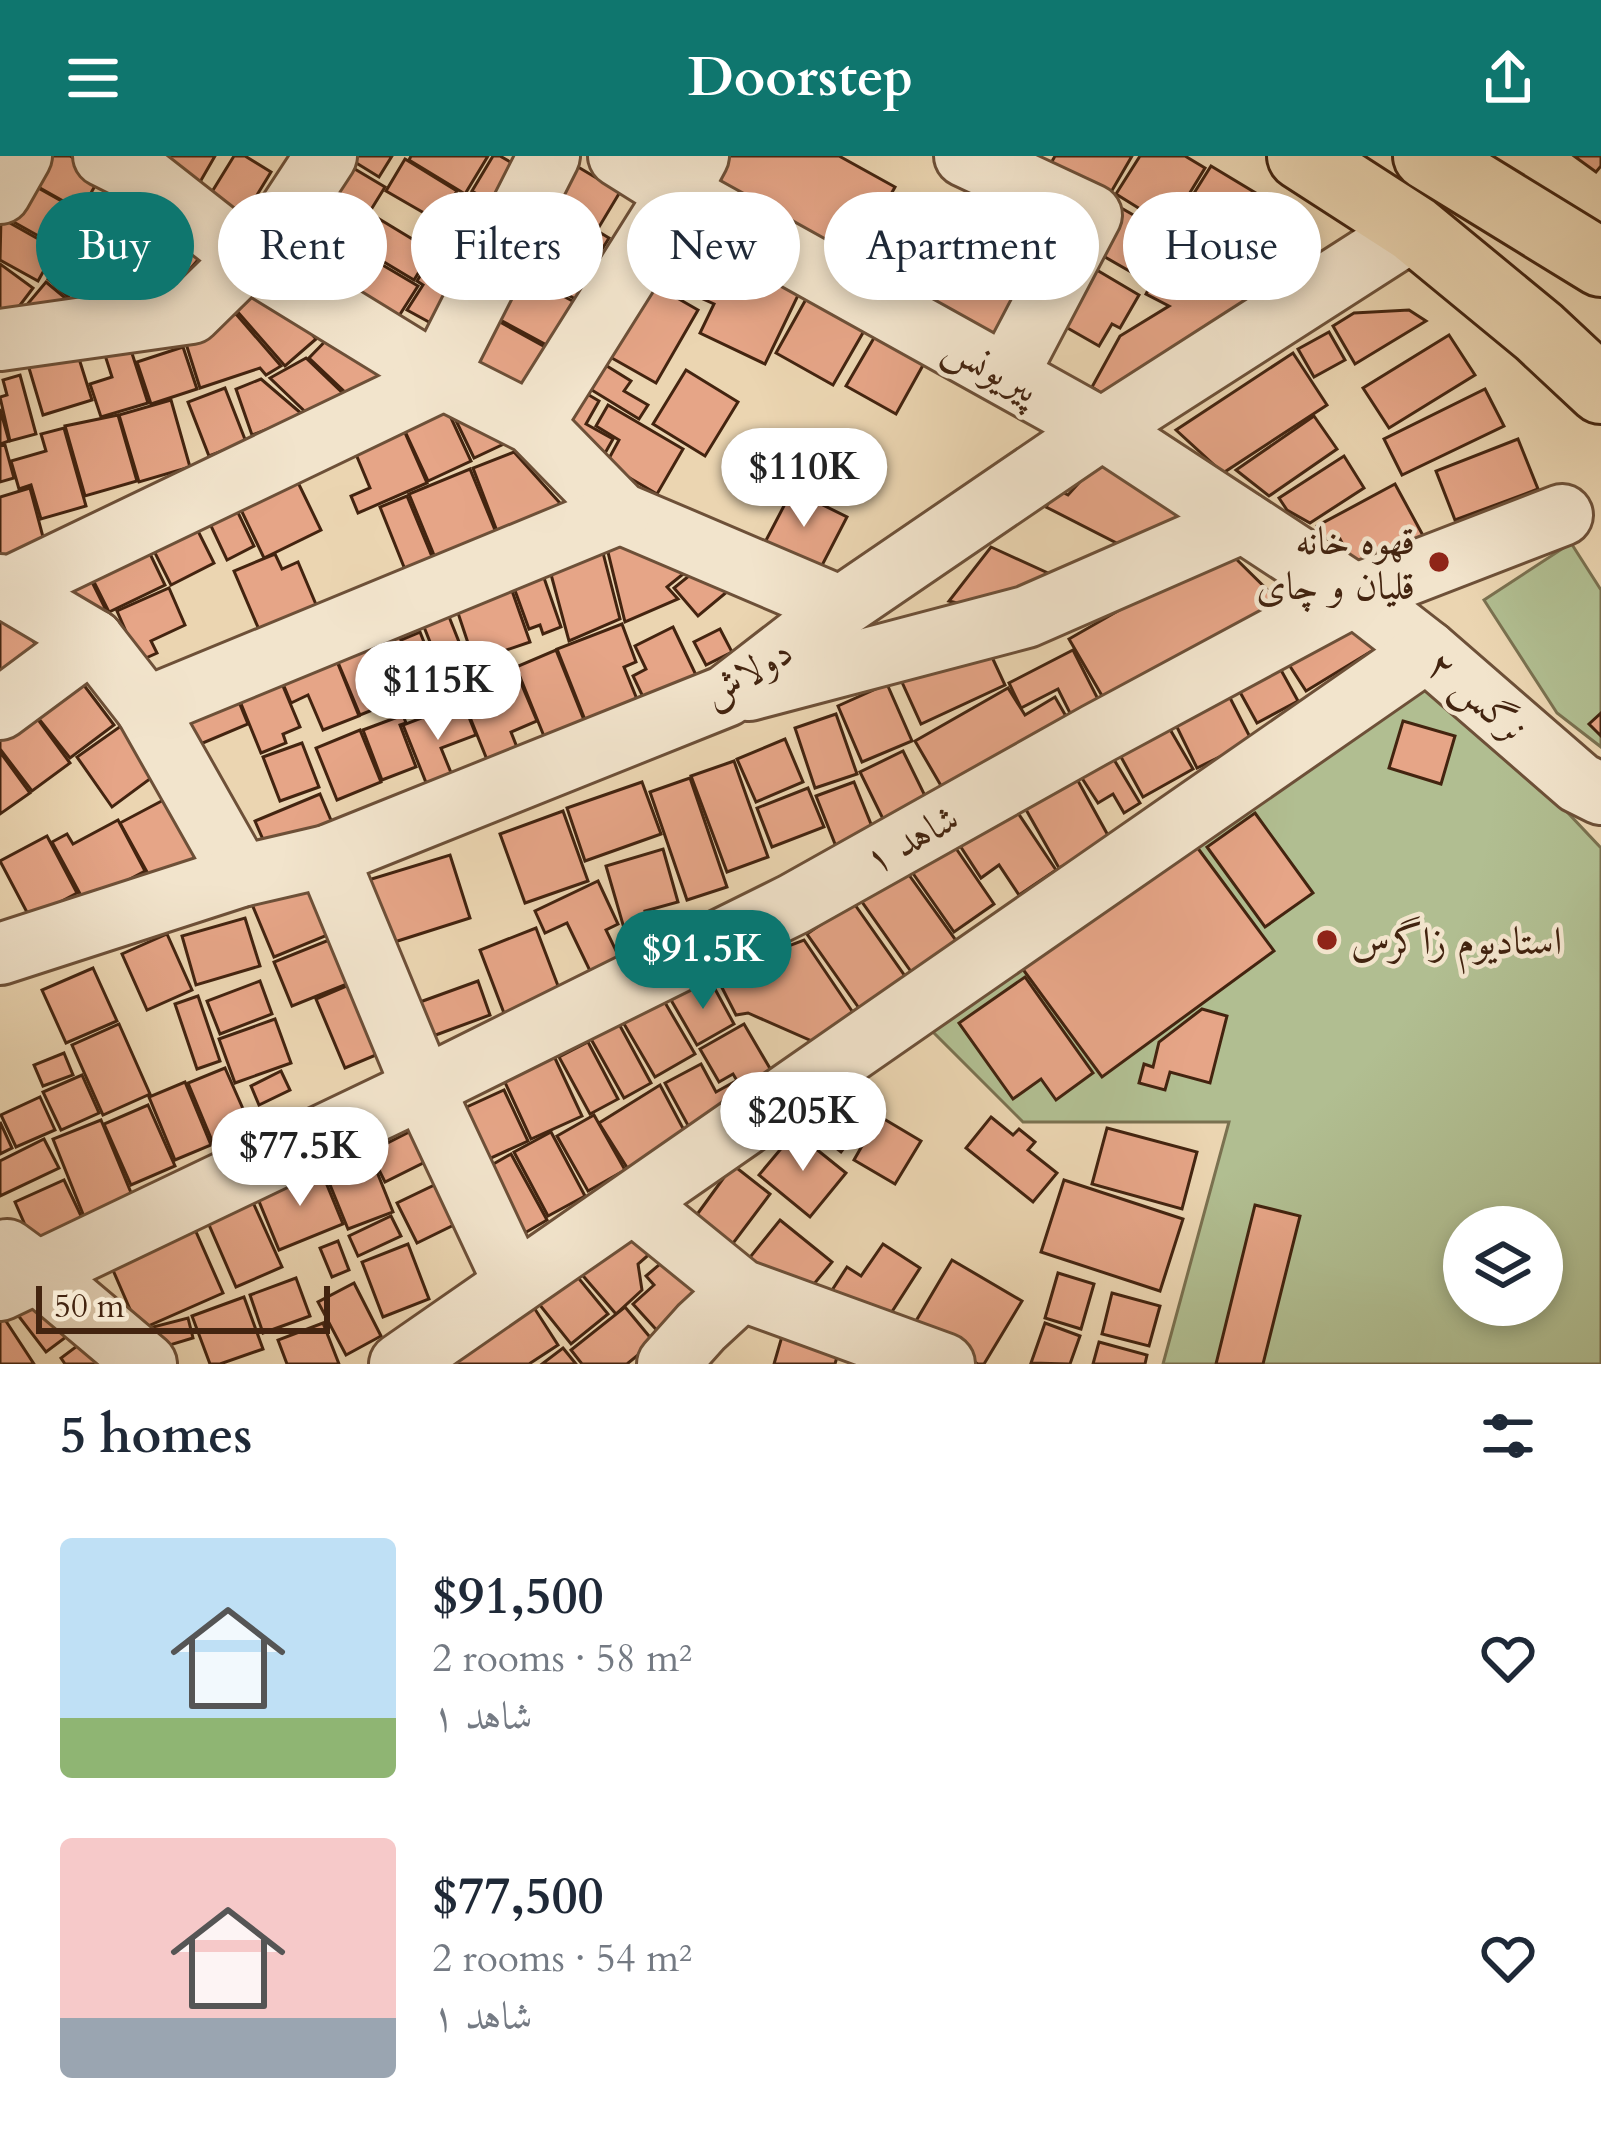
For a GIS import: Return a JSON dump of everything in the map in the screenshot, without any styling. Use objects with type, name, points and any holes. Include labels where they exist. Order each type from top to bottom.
[{"type":"main road","points":[[1301,156],[1414,229],[1601,390]]},
{"type":"main road","points":[[1426,156],[1601,263]]},
{"type":"street","points":[[0,193],[21,156]]},
{"type":"street","points":[[301,192],[326,156]]},
{"type":"street","points":[[2,587],[441,377],[549,156]]},
{"type":"street","name":"پیریونس","points":[[619,156],[688,175],[1007,375],[1102,429],[1355,595]]},
{"type":"street","points":[[965,156],[1091,215],[1007,375]]},
{"type":"street","points":[[122,160],[218,235]]},
{"type":"street","points":[[533,424],[688,175]]},
{"type":"street","name":"دولاش","points":[[0,955],[242,876],[327,856],[726,696],[842,607],[1102,429],[1414,229]]},
{"type":"street","points":[[0,340],[191,314],[218,291]]},
{"type":"street","points":[[316,300],[441,377],[533,424],[620,512],[842,607]]},
{"type":"street","points":[[146,708],[620,512]]},
{"type":"street","name":"شاهد ۱","points":[[12,1269],[423,1088],[794,904],[1355,595],[1562,515]]},
{"type":"street","points":[[726,696],[1026,617],[1244,522]]},
{"type":"street","points":[[2,587],[93,640],[146,708],[242,876]]},
{"type":"street","name":"نرگس ۲","points":[[1355,595],[1579,783],[1601,794]]},
{"type":"street","points":[[0,709],[93,640]]},
{"type":"street","points":[[400,1364],[1427,651]]},
{"type":"street","points":[[327,856],[423,1088],[514,1282]]},
{"type":"street","points":[[634,1203],[701,1336],[857,1349],[944,1364]]},
{"type":"street","points":[[12,1269],[146,1364]]},
{"type":"green space","points":[[1571,543],[1601,590],[1601,747],[1557,713],[1484,600]]},
{"type":"green space","name":"استادیوم زاگرس","points":[[1440,677],[1601,848],[1601,1364],[1163,1364],[1229,1122],[1023,1122],[932,1031]]},
{"type":"building","points":[[37,156],[70,156],[101,175],[92,192],[47,192],[24,179]]},
{"type":"building","points":[[158,156],[215,156],[196,189]]},
{"type":"building","points":[[234,156],[245,156],[271,172],[259,192],[218,192],[218,200],[210,195]]},
{"type":"building","points":[[345,156],[392,156],[379,177]]},
{"type":"building","points":[[411,156],[488,156],[466,192],[409,160]]},
{"type":"building","points":[[493,156],[531,174],[522,192],[472,191]]},
{"type":"building","points":[[712,156],[839,156],[895,187],[892,192],[824,192],[824,240],[800,227],[800,192],[738,192],[703,172]]},
{"type":"building","points":[[1055,156],[1132,156],[1103,206],[1099,192],[1080,192],[1046,172]]},
{"type":"building","points":[[1140,156],[1185,156],[1205,168],[1190,192],[1123,192],[1123,198],[1116,194]]},
{"type":"building","points":[[1574,156],[1601,156],[1601,166],[1596,172]]},
{"type":"building","points":[[563,158],[620,192],[603,220],[603,192],[543,192]]},
{"type":"building","points":[[338,159],[385,187],[382,192],[318,192]]},
{"type":"building","points":[[405,159],[457,191],[411,192],[411,205],[386,191]]},
{"type":"building","points":[[1211,166],[1254,192],[1195,192]]},
{"type":"building","points":[[24,180],[45,192],[36,192],[36,235],[3,216]]},
{"type":"building","points":[[1116,205],[1123,209],[1123,267],[1099,254],[1099,235]]},
{"type":"building","points":[[1,218],[36,238],[36,280],[0,260]]},
{"type":"building","points":[[387,224],[411,238],[411,278],[387,264]]},
{"type":"building","points":[[0,264],[33,288],[2,329],[0,329]]},
{"type":"building","points":[[387,268],[411,282],[411,297],[390,330],[341,301],[387,300]]},
{"type":"building","points":[[1099,271],[1123,286],[1123,300],[1136,300],[1120,328],[1112,324],[1099,346],[1057,322],[1070,300],[1099,300]]},
{"type":"building","points":[[810,292],[868,324],[833,385],[776,353]]},
{"type":"building","points":[[36,294],[36,300],[68,300],[93,321],[4,332]]},
{"type":"building","points":[[627,296],[627,300],[681,300],[698,310],[656,383],[596,349]]},
{"type":"building","points":[[89,300],[149,300],[140,311],[82,308]]},
{"type":"building","points":[[248,300],[283,300],[316,339],[285,366],[236,310]]},
{"type":"building","points":[[413,300],[469,300],[449,333],[407,310]]},
{"type":"building","points":[[499,300],[571,300],[578,304],[554,349],[491,315]]},
{"type":"building","points":[[705,300],[796,300],[765,364],[700,333],[714,304]]},
{"type":"building","points":[[927,300],[1033,300],[1009,346]]},
{"type":"building","points":[[1158,300],[1269,300],[1109,398],[1092,387],[1120,336],[1169,306]]},
{"type":"building","points":[[1409,310],[1426,321],[1355,364],[1333,326],[1354,313]]},
{"type":"building","points":[[236,314],[281,366],[266,375],[260,368],[200,388],[182,331]]},
{"type":"building","points":[[491,317],[556,353],[524,410],[459,373]]},
{"type":"building","points":[[337,329],[392,381],[364,410],[309,358]]},
{"type":"building","points":[[878,331],[927,358],[896,414],[846,386]]},
{"type":"building","points":[[1329,332],[1345,360],[1314,377],[1298,349]]},
{"type":"building","points":[[1449,335],[1475,375],[1389,428],[1363,388]]},
{"type":"building","points":[[129,344],[148,403],[101,417],[90,384],[112,377],[104,352]]},
{"type":"building","points":[[183,347],[197,389],[151,404],[137,362]]},
{"type":"building","points":[[76,349],[92,400],[43,415],[26,358]]},
{"type":"building","points":[[1293,353],[1327,405],[1223,473],[1176,430]]},
{"type":"building","points":[[306,358],[352,402],[318,424],[270,378]]},
{"type":"building","points":[[594,358],[631,381],[624,391],[648,405],[639,419],[582,384]]},
{"type":"building","points":[[686,370],[738,402],[705,456],[653,424]]},
{"type":"building","points":[[20,375],[36,434],[10,441],[0,397],[7,395],[3,380]]},
{"type":"building","points":[[261,379],[316,426],[280,438],[276,426],[252,435],[236,389]]},
{"type":"building","points":[[225,388],[246,442],[209,456],[188,402]]},
{"type":"building","points":[[577,388],[599,401],[586,424],[613,439],[600,462],[552,435]]},
{"type":"building","points":[[1485,389],[1504,426],[1402,475],[1384,439]]},
{"type":"building","points":[[171,400],[190,467],[139,482],[119,415]]},
{"type":"building","points":[[448,404],[508,442],[474,458]]},
{"type":"building","points":[[445,405],[471,461],[428,481],[402,425]]},
{"type":"building","points":[[608,405],[683,449],[657,494],[606,464],[619,440],[596,426]]},
{"type":"building","points":[[0,409],[9,441],[0,444]]},
{"type":"building","points":[[118,415],[137,481],[85,496],[65,426]]},
{"type":"building","points":[[1314,416],[1337,449],[1269,496],[1236,470]]},
{"type":"building","points":[[402,426],[427,483],[358,513],[351,496],[370,488],[353,447]]},
{"type":"building","points":[[64,428],[86,506],[41,519],[31,485],[19,489],[11,461],[46,451],[41,434]]},
{"type":"building","points":[[1518,439],[1538,489],[1455,520],[1436,471]]},
{"type":"building","points":[[5,445],[14,478],[0,482],[0,446]]},
{"type":"building","points":[[514,452],[568,512],[500,539],[473,468]]},
{"type":"building","points":[[1344,456],[1364,488],[1310,523],[1287,510],[1279,498]]},
{"type":"building","points":[[1097,463],[1130,473],[1208,521],[1146,558],[1046,507],[1056,489],[1068,495]]},
{"type":"building","points":[[290,466],[321,530],[264,558],[233,493]]},
{"type":"building","points":[[470,469],[504,552],[443,577],[409,494]]},
{"type":"building","points":[[799,477],[815,486],[809,498],[847,517],[816,577],[762,548]]},
{"type":"building","points":[[1395,484],[1426,541],[1360,577],[1340,539],[1327,546],[1317,526]]},
{"type":"building","points":[[30,488],[47,552],[0,565],[0,497]]},
{"type":"building","points":[[230,496],[254,546],[227,560],[203,509]]},
{"type":"building","points":[[407,496],[440,576],[412,587],[380,507]]},
{"type":"building","points":[[187,509],[214,563],[171,585],[144,531]]},
{"type":"building","points":[[140,533],[165,585],[109,612],[83,560]]},
{"type":"building","points":[[641,533],[698,562],[667,587],[678,599],[625,622],[607,548]]},
{"type":"building","points":[[991,547],[1050,574],[1009,616],[949,601]]},
{"type":"building","points":[[602,549],[620,619],[569,641],[549,567]]},
{"type":"building","points":[[1226,549],[1297,619],[1108,706],[1069,639]]},
{"type":"building","points":[[275,554],[282,569],[298,562],[320,614],[263,639],[234,571]]},
{"type":"building","points":[[711,558],[734,586],[698,616],[674,588]]},
{"type":"building","points":[[82,562],[109,616],[40,583]]},
{"type":"building","points":[[543,575],[561,627],[543,634],[540,625],[529,629],[513,585]]},
{"type":"building","points":[[169,588],[185,625],[151,641],[157,653],[139,661],[117,611]]},
{"type":"building","points":[[511,588],[530,642],[474,661],[456,607]]},
{"type":"building","points":[[444,604],[459,642],[434,652],[424,627],[407,633]]},
{"type":"building","points":[[1359,612],[1380,646],[1306,691],[1284,657]]},
{"type":"building","points":[[0,614],[12,614],[45,656],[0,691]]},
{"type":"building","points":[[394,624],[401,640],[420,632],[444,693],[400,710],[369,634]]},
{"type":"building","points":[[622,624],[636,662],[624,667],[643,714],[591,735],[557,649]]},
{"type":"building","points":[[673,627],[696,675],[644,699],[633,676],[646,669],[635,646]]},
{"type":"building","points":[[720,629],[732,652],[706,665],[694,642]]},
{"type":"building","points":[[985,642],[1005,685],[921,724],[901,680]]},
{"type":"building","points":[[330,644],[359,716],[323,730],[308,695],[291,703],[276,667]]},
{"type":"building","points":[[372,646],[395,701],[360,715],[337,660]]},
{"type":"building","points":[[556,650],[590,735],[550,751],[516,667]]},
{"type":"building","points":[[1073,650],[1101,705],[1073,719],[1058,689],[1021,708],[1009,683]]},
{"type":"building","points":[[1276,661],[1298,701],[1257,723],[1235,683]]},
{"type":"building","points":[[275,667],[300,727],[283,734],[286,743],[261,753],[233,684]]},
{"type":"building","points":[[515,669],[537,721],[511,732],[522,760],[492,772],[459,690]]},
{"type":"building","points":[[80,680],[114,725],[70,758],[35,714]]},
{"type":"building","points":[[887,684],[912,741],[862,762],[838,706]]},
{"type":"building","points":[[232,685],[248,724],[191,748],[175,708]]},
{"type":"building","points":[[1008,688],[1025,715],[1055,697],[1071,725],[947,796],[915,741]]},
{"type":"building","points":[[1225,688],[1252,741],[1197,768],[1171,715]]},
{"type":"building","points":[[463,702],[476,735],[441,748],[456,785],[431,795],[403,725]]},
{"type":"building","points":[[1601,713],[1601,736],[1589,724]]},
{"type":"building","points":[[34,714],[70,763],[32,791],[0,749],[0,739]]},
{"type":"building","points":[[836,714],[857,774],[815,788],[795,728]]},
{"type":"building","points":[[403,715],[406,723],[400,725],[416,767],[382,780],[363,730]]},
{"type":"building","points":[[1164,719],[1193,769],[1143,797],[1115,746]]},
{"type":"building","points":[[128,721],[162,770],[112,807],[77,757]]},
{"type":"building","points":[[1403,721],[1455,736],[1441,784],[1389,768]]},
{"type":"building","points":[[360,730],[381,782],[337,800],[316,748]]},
{"type":"building","points":[[785,739],[803,782],[756,802],[737,759]]},
{"type":"building","points":[[302,743],[319,787],[280,801],[263,757]]},
{"type":"building","points":[[903,751],[931,808],[888,829],[860,772]]},
{"type":"building","points":[[0,752],[30,793],[0,814]]},
{"type":"building","points":[[1110,753],[1140,803],[1124,813],[1113,794],[1098,803],[1078,772]]},
{"type":"building","points":[[734,761],[768,857],[727,872],[691,776]]},
{"type":"building","points":[[1072,770],[1110,839],[1059,868],[1020,799]]},
{"type":"building","points":[[690,778],[727,887],[687,900],[650,792]]},
{"type":"building","points":[[642,782],[661,834],[585,861],[567,808]]},
{"type":"building","points":[[854,782],[875,834],[837,849],[816,796]]},
{"type":"building","points":[[808,788],[824,827],[772,847],[757,808]]},
{"type":"building","points":[[320,794],[333,825],[268,851],[255,821]]},
{"type":"building","points":[[173,795],[211,864],[147,898],[136,878],[147,872],[120,823]]},
{"type":"building","points":[[1010,801],[1056,870],[1019,895],[999,865],[981,878],[955,838]]},
{"type":"building","points":[[563,811],[588,881],[525,903],[500,834]]},
{"type":"building","points":[[1255,813],[1313,893],[1265,927],[1207,847]]},
{"type":"building","points":[[118,820],[145,871],[85,903],[52,842],[67,834],[73,844]]},
{"type":"building","points":[[47,836],[77,893],[30,918],[0,861]]},
{"type":"building","points":[[1194,843],[1274,951],[1102,1077],[1022,968]]},
{"type":"building","points":[[953,844],[994,904],[954,932],[912,872]]},
{"type":"building","points":[[663,849],[678,902],[645,911],[652,935],[628,942],[606,866]]},
{"type":"building","points":[[450,855],[470,918],[385,945],[365,881]]},
{"type":"building","points":[[904,868],[957,942],[912,973],[860,899]]},
{"type":"building","points":[[307,878],[330,934],[274,957],[251,902]]},
{"type":"building","points":[[598,881],[618,924],[606,930],[622,963],[593,977],[567,923],[545,933],[535,911]]},
{"type":"building","points":[[853,902],[907,979],[861,1011],[807,934]]},
{"type":"building","points":[[245,918],[260,966],[196,985],[182,936]]},
{"type":"building","points":[[536,928],[563,999],[507,1021],[480,950]]},
{"type":"building","points":[[167,934],[192,990],[147,1010],[122,954]]},
{"type":"building","points":[[339,936],[357,980],[292,1006],[274,962]]},
{"type":"building","points":[[804,940],[854,1014],[812,1041],[748,1013],[736,1015],[715,974]]},
{"type":"building","points":[[93,968],[117,1021],[66,1043],[42,990]]},
{"type":"building","points":[[1025,977],[1093,1073],[1056,1100],[1041,1079],[1013,1099],[959,1023]]},
{"type":"building","points":[[365,978],[395,1047],[345,1068],[316,999]]},
{"type":"building","points":[[709,978],[734,1024],[697,1045],[671,1000]]},
{"type":"building","points":[[260,981],[272,1014],[220,1034],[207,1001]]},
{"type":"building","points":[[478,981],[490,1015],[433,1036],[420,1002]]},
{"type":"building","points":[[660,994],[695,1054],[655,1077],[620,1017]]},
{"type":"building","points":[[198,996],[220,1061],[197,1069],[175,1004]]},
{"type":"building","points":[[1202,1009],[1227,1016],[1210,1083],[1170,1072],[1165,1090],[1139,1083],[1144,1064],[1153,1067],[1159,1042]]},
{"type":"building","points":[[275,1019],[291,1063],[235,1083],[219,1039]]},
{"type":"building","points":[[119,1024],[150,1094],[103,1115],[72,1045]]},
{"type":"building","points":[[619,1024],[651,1083],[624,1098],[591,1039]]},
{"type":"building","points":[[744,1024],[775,1077],[745,1094],[733,1074],[719,1082],[700,1049]]},
{"type":"building","points":[[588,1042],[618,1099],[590,1114],[559,1057]]},
{"type":"building","points":[[64,1053],[73,1075],[43,1086],[34,1065]]},
{"type":"building","points":[[553,1054],[582,1116],[531,1139],[503,1078]]},
{"type":"building","points":[[701,1064],[716,1092],[734,1082],[743,1100],[690,1129],[665,1083]]},
{"type":"building","points":[[225,1068],[251,1127],[213,1143],[188,1083]]},
{"type":"building","points":[[281,1071],[290,1090],[259,1105],[251,1086]]},
{"type":"building","points":[[82,1075],[99,1113],[61,1130],[43,1092]]},
{"type":"building","points":[[185,1082],[211,1145],[175,1160],[149,1097]]},
{"type":"building","points":[[660,1085],[686,1134],[628,1169],[599,1123]]},
{"type":"building","points":[[838,1088],[871,1113],[841,1152],[808,1126]]},
{"type":"building","points":[[504,1090],[528,1141],[469,1168],[445,1117]]},
{"type":"building","points":[[40,1097],[55,1130],[16,1147],[1,1115]]},
{"type":"building","points":[[148,1105],[175,1166],[131,1185],[104,1124]]},
{"type":"building","points":[[594,1115],[625,1170],[588,1191],[557,1136]]},
{"type":"building","points":[[879,1116],[921,1141],[895,1184],[854,1160]]},
{"type":"building","points":[[991,1117],[1013,1135],[1019,1129],[1035,1142],[1028,1150],[1057,1173],[1033,1202],[966,1148]]},
{"type":"building","points":[[101,1120],[134,1200],[85,1219],[53,1139]]},
{"type":"building","points":[[0,1122],[12,1148],[0,1154]]},
{"type":"building","points":[[419,1127],[435,1157],[385,1182],[370,1152]]},
{"type":"building","points":[[1107,1128],[1197,1152],[1182,1209],[1092,1184]]},
{"type":"building","points":[[551,1132],[585,1196],[548,1216],[514,1152]]},
{"type":"building","points":[[795,1132],[846,1173],[810,1217],[759,1175]]},
{"type":"building","points":[[44,1139],[59,1168],[0,1196],[0,1161]]},
{"type":"building","points":[[369,1152],[393,1212],[348,1229],[324,1170]]},
{"type":"building","points":[[511,1154],[547,1220],[511,1241],[474,1175]]},
{"type":"building","points":[[733,1165],[770,1194],[722,1258],[685,1231]]},
{"type":"building","points":[[320,1168],[343,1224],[279,1250],[256,1194]]},
{"type":"building","points":[[449,1178],[468,1218],[417,1243],[397,1203]]},
{"type":"building","points":[[64,1180],[83,1220],[33,1243],[15,1202]]},
{"type":"building","points":[[1064,1180],[1183,1219],[1160,1291],[1041,1252]]},
{"type":"building","points":[[251,1198],[282,1267],[236,1287],[206,1218]]},
{"type":"building","points":[[1255,1205],[1300,1216],[1263,1364],[1216,1364]]},
{"type":"building","points":[[391,1216],[401,1236],[358,1256],[349,1236]]},
{"type":"building","points":[[780,1220],[832,1262],[800,1301],[739,1271]]},
{"type":"building","points":[[193,1225],[223,1293],[139,1330],[109,1261]]},
{"type":"building","points":[[631,1225],[653,1251],[638,1264],[642,1290],[616,1314],[578,1270]]},
{"type":"building","points":[[338,1241],[349,1270],[332,1277],[320,1248]]},
{"type":"building","points":[[408,1244],[429,1299],[383,1317],[362,1262]]},
{"type":"building","points":[[883,1244],[920,1268],[877,1335],[825,1301],[847,1267],[861,1276]]},
{"type":"building","points":[[667,1258],[703,1299],[662,1336],[633,1304],[654,1285],[646,1276]]},
{"type":"building","points":[[952,1260],[1022,1301],[984,1364],[913,1326]]},
{"type":"building","points":[[571,1269],[608,1314],[571,1344],[535,1299]]},
{"type":"building","points":[[1058,1273],[1094,1284],[1081,1329],[1045,1318]]},
{"type":"building","points":[[296,1278],[310,1316],[263,1333],[250,1295]]},
{"type":"building","points":[[354,1283],[381,1336],[346,1355],[318,1302]]},
{"type":"building","points":[[42,1288],[74,1331],[46,1352],[14,1310]]},
{"type":"building","points":[[1112,1293],[1160,1306],[1149,1346],[1102,1334]]},
{"type":"building","points":[[244,1297],[263,1349],[210,1364],[192,1316]]},
{"type":"building","points":[[531,1303],[558,1345],[529,1364],[449,1364]]},
{"type":"building","points":[[625,1307],[654,1342],[627,1364],[582,1364],[571,1350]]},
{"type":"building","points":[[0,1312],[34,1364],[0,1364]]},
{"type":"building","points":[[188,1318],[193,1338],[160,1348],[153,1327]]},
{"type":"building","points":[[323,1323],[339,1364],[287,1364],[278,1340]]},
{"type":"building","points":[[1045,1323],[1080,1336],[1070,1364],[1031,1363]]},
{"type":"building","points":[[785,1326],[841,1343],[835,1364],[774,1364]]},
{"type":"building","points":[[97,1331],[121,1364],[65,1364],[61,1358]]},
{"type":"building","points":[[1099,1342],[1147,1355],[1145,1364],[1093,1364]]},
{"type":"building","points":[[563,1348],[576,1364],[542,1364]]},
{"type":"place","name":"قهوه خانه قلیان و چای","points":[[1439,562]]},
{"type":"place","name":"استادیوم زاگرس","points":[[1327,940]]}]
